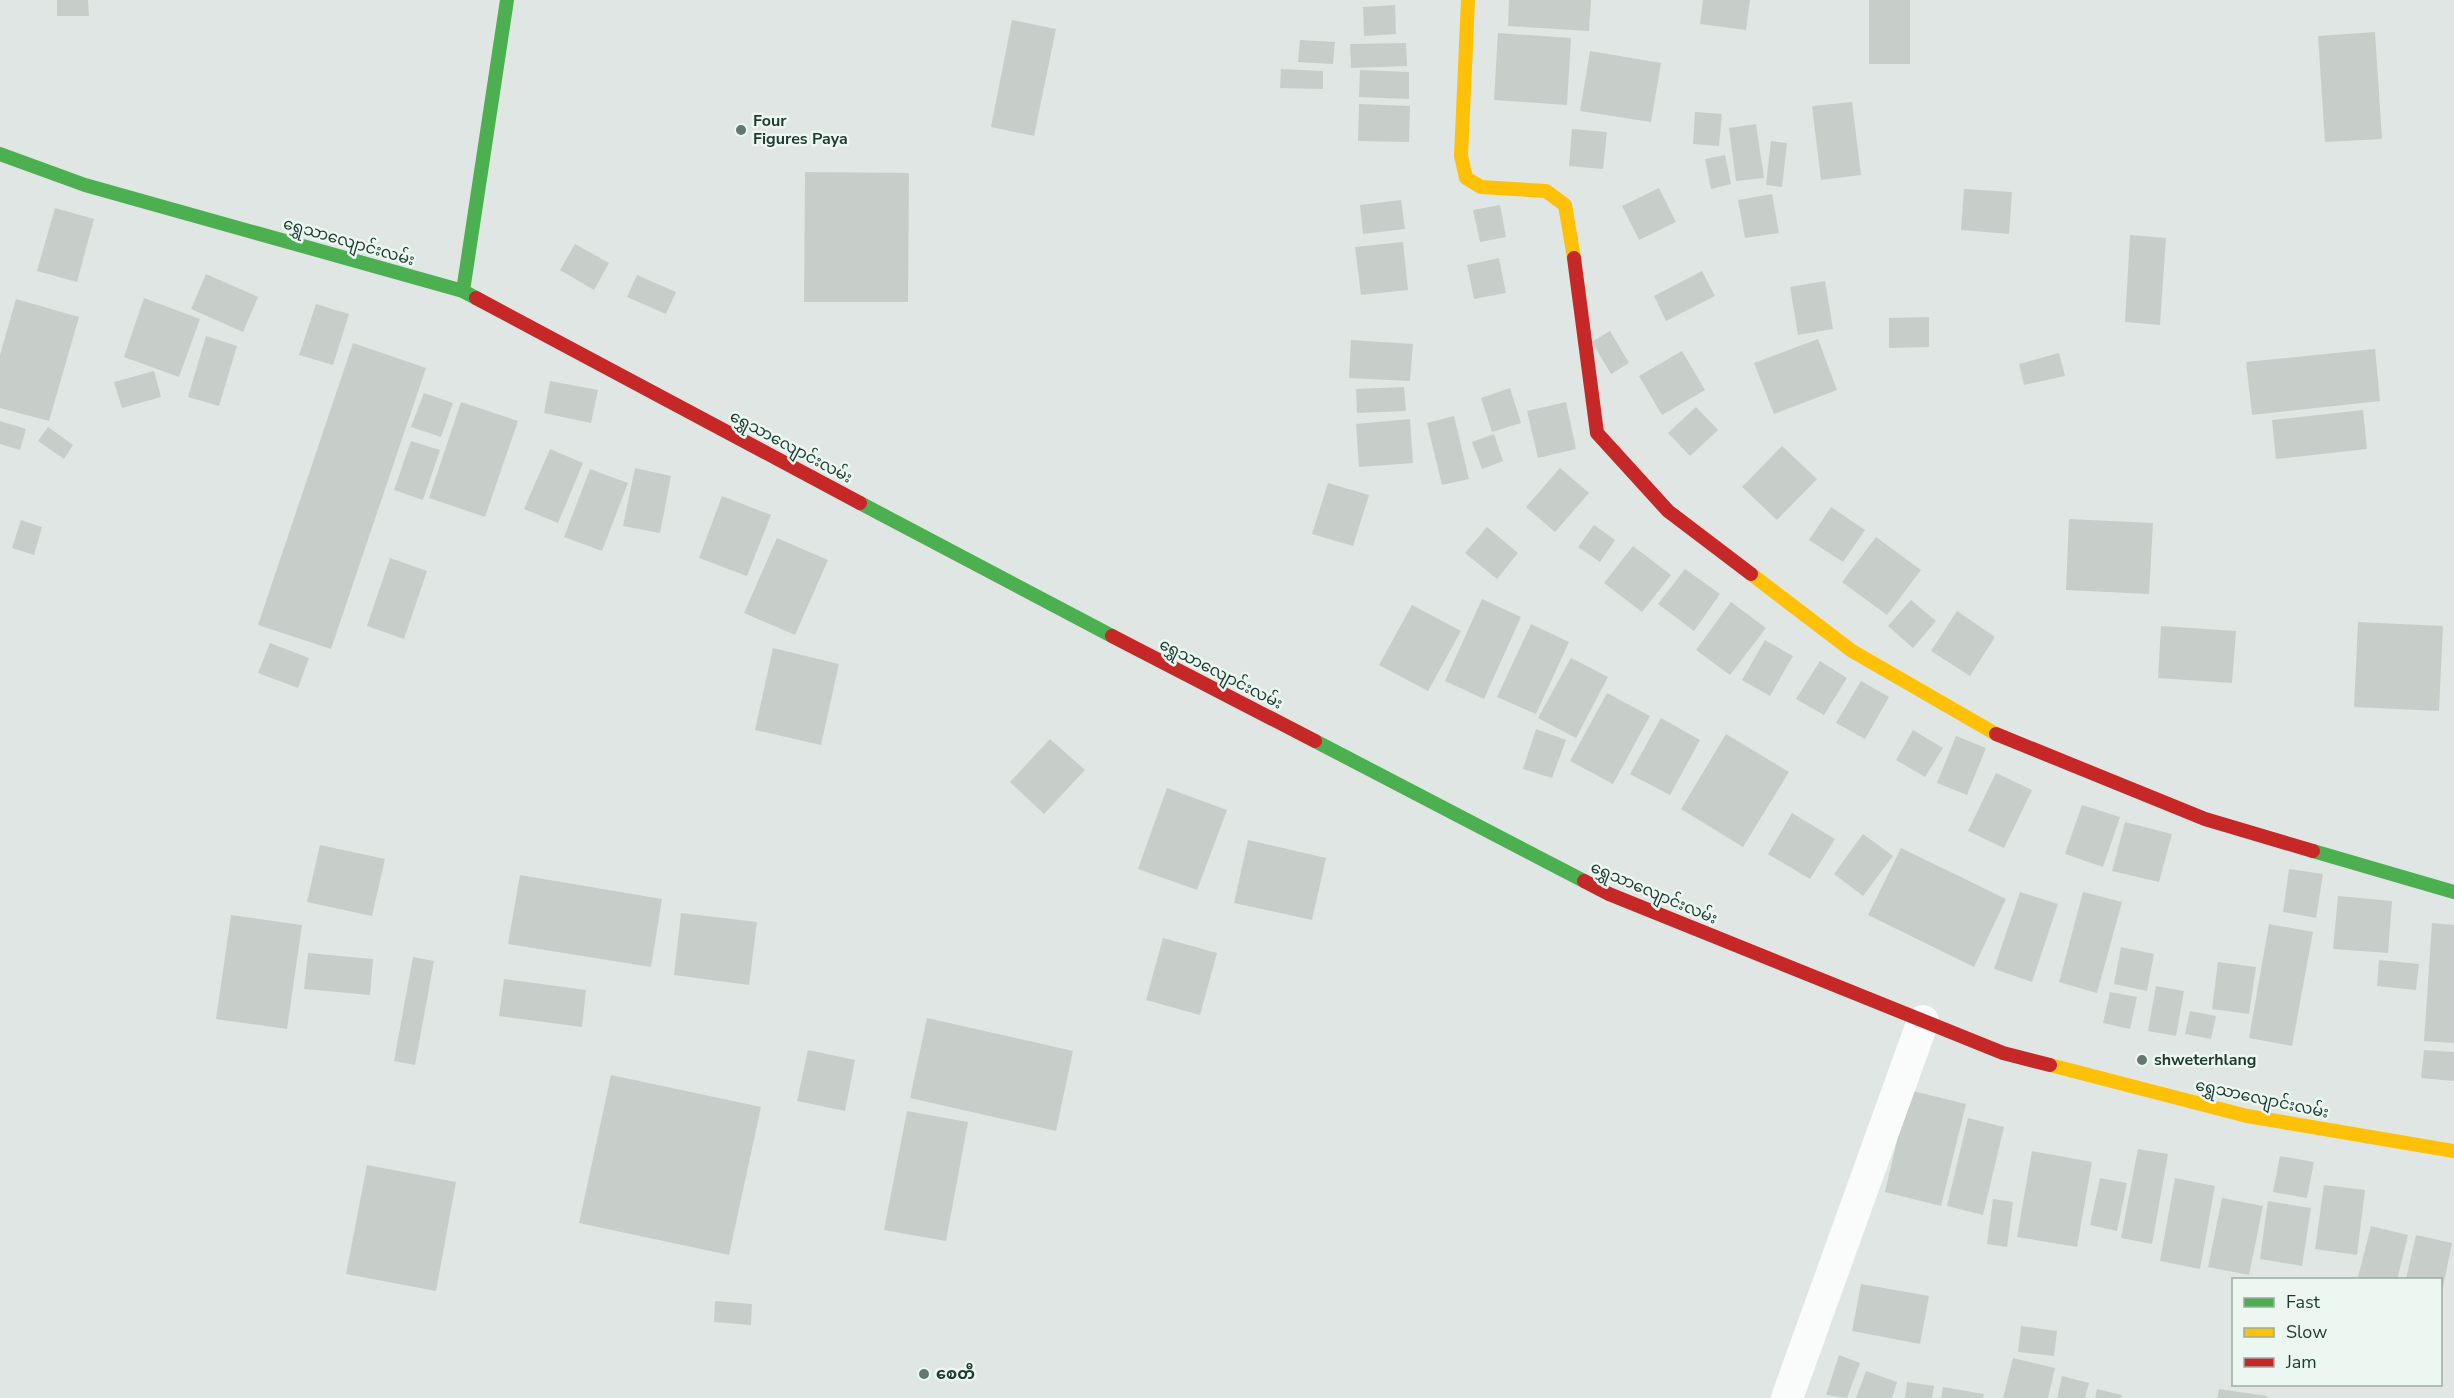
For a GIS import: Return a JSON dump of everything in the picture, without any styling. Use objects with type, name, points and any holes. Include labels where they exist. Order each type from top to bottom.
[{"type":"street","points":[[463,291],[507,0]]},
{"type":"street","points":[[1468,0],[1461,156],[1466,178],[1481,187],[1546,191],[1564,206],[1570,228],[1597,433],[1668,511],[1852,651],[1998,735],[2205,819],[2454,892]]},
{"type":"street","name":"ရွှေသာလျောင်းလမ်း","points":[[0,154],[85,185],[463,291],[997,576],[1609,894],[2003,1053],[2247,1116],[2454,1151]]},
{"type":"street","points":[[1787,1398],[1923,1021]]},
{"type":"building","points":[[57,0],[88,0],[89,16],[57,16]]},
{"type":"building","points":[[1509,0],[1591,0],[1589,31],[1508,26]]},
{"type":"building","points":[[1703,0],[1750,0],[1746,30],[1700,24]]},
{"type":"building","points":[[1869,0],[1910,0],[1910,64],[1869,64]]},
{"type":"building","points":[[1395,5],[1396,34],[1364,36],[1363,7]]},
{"type":"building","points":[[1012,20],[1056,29],[1034,136],[991,127]]},
{"type":"building","points":[[2375,32],[2382,139],[2325,142],[2318,36]]},
{"type":"building","points":[[1498,33],[1571,38],[1567,105],[1494,100]]},
{"type":"building","points":[[1300,40],[1335,42],[1333,64],[1298,62]]},
{"type":"building","points":[[1406,43],[1407,66],[1351,68],[1350,44]]},
{"type":"building","points":[[1590,51],[1661,63],[1651,122],[1580,111]]},
{"type":"building","points":[[1281,69],[1323,71],[1323,89],[1280,88]]},
{"type":"building","points":[[1360,70],[1409,72],[1409,99],[1359,97]]},
{"type":"building","points":[[1852,102],[1861,175],[1821,180],[1812,106]]},
{"type":"building","points":[[1359,104],[1410,106],[1409,142],[1358,141]]},
{"type":"building","points":[[1695,112],[1722,114],[1719,146],[1693,144]]},
{"type":"building","points":[[1756,124],[1764,178],[1736,181],[1729,128]]},
{"type":"building","points":[[1572,129],[1607,132],[1603,169],[1569,166]]},
{"type":"building","points":[[1771,141],[1787,143],[1782,187],[1766,185]]},
{"type":"building","points":[[1725,155],[1731,184],[1711,189],[1705,159]]},
{"type":"building","points":[[805,172],[909,173],[908,302],[804,302]]},
{"type":"building","points":[[1659,188],[1676,222],[1639,240],[1622,206]]},
{"type":"building","points":[[1964,189],[2012,192],[2009,234],[1961,230]]},
{"type":"building","points":[[1772,194],[1779,233],[1745,238],[1738,200]]},
{"type":"building","points":[[1401,200],[1405,229],[1363,234],[1360,205]]},
{"type":"building","points":[[1500,205],[1506,237],[1480,242],[1473,210]]},
{"type":"building","points":[[55,208],[94,219],[77,282],[37,271]]},
{"type":"building","points":[[2130,235],[2166,238],[2160,325],[2125,322]]},
{"type":"building","points":[[1403,242],[1408,290],[1361,295],[1355,247]]},
{"type":"building","points":[[575,244],[609,263],[594,290],[560,270]]},
{"type":"building","points":[[1499,258],[1506,293],[1474,299],[1467,265]]},
{"type":"building","points":[[1702,271],[1715,296],[1666,321],[1654,296]]},
{"type":"building","points":[[206,274],[258,297],[243,332],[191,309]]},
{"type":"building","points":[[637,275],[676,292],[666,314],[627,297]]},
{"type":"building","points":[[1825,281],[1833,329],[1798,335],[1790,287]]},
{"type":"building","points":[[144,298],[200,319],[179,377],[124,357]]},
{"type":"building","points":[[16,299],[79,317],[49,421],[0,408],[0,355]]},
{"type":"building","points":[[316,304],[349,314],[333,365],[299,355]]},
{"type":"building","points":[[1929,317],[1929,347],[1889,348],[1889,318]]},
{"type":"building","points":[[1610,331],[1629,363],[1611,374],[1592,342]]},
{"type":"building","points":[[206,336],[237,346],[219,406],[188,397]]},
{"type":"building","points":[[1818,339],[1837,390],[1774,414],[1754,363]]},
{"type":"building","points":[[1351,340],[1413,344],[1410,381],[1349,378]]},
{"type":"building","points":[[353,343],[426,368],[331,649],[258,625]]},
{"type":"building","points":[[2375,349],[2380,401],[2252,415],[2246,362]]},
{"type":"building","points":[[1682,351],[1705,390],[1662,415],[1639,376]]},
{"type":"building","points":[[2059,353],[2065,376],[2024,385],[2019,364]]},
{"type":"building","points":[[154,371],[161,397],[122,408],[114,382]]},
{"type":"building","points":[[550,381],[598,390],[591,423],[544,413]]},
{"type":"building","points":[[1404,387],[1406,411],[1357,413],[1356,389]]},
{"type":"building","points":[[1510,388],[1521,423],[1492,432],[1481,398]]},
{"type":"building","points":[[424,393],[453,403],[441,437],[411,427]]},
{"type":"building","points":[[461,402],[518,421],[485,517],[429,498]]},
{"type":"building","points":[[1566,402],[1576,449],[1538,458],[1527,411]]},
{"type":"building","points":[[1696,407],[1718,430],[1690,456],[1668,433]]},
{"type":"building","points":[[2363,410],[2367,449],[2276,459],[2272,420]]},
{"type":"building","points":[[1454,416],[1469,479],[1442,485],[1427,423]]},
{"type":"building","points":[[1410,419],[1413,463],[1359,467],[1356,424]]},
{"type":"building","points":[[0,421],[26,429],[20,450],[0,444]]},
{"type":"building","points":[[48,427],[73,445],[64,459],[38,441]]},
{"type":"building","points":[[1494,434],[1503,461],[1482,469],[1472,442]]},
{"type":"building","points":[[411,441],[440,450],[423,500],[394,490]]},
{"type":"building","points":[[1782,446],[1817,479],[1777,520],[1742,487]]},
{"type":"building","points":[[550,449],[583,463],[558,523],[524,509]]},
{"type":"building","points":[[635,468],[671,476],[660,533],[623,526]]},
{"type":"building","points":[[1560,468],[1589,493],[1555,532],[1526,507]]},
{"type":"building","points":[[590,469],[628,483],[602,551],[564,537]]},
{"type":"building","points":[[1328,483],[1369,495],[1353,546],[1312,534]]},
{"type":"building","points":[[722,496],[771,515],[747,576],[699,558]]},
{"type":"building","points":[[1831,507],[1865,530],[1843,562],[1809,540]]},
{"type":"building","points":[[2069,519],[2153,523],[2149,594],[2066,590]]},
{"type":"building","points":[[21,520],[42,527],[34,555],[12,548]]},
{"type":"building","points":[[1594,525],[1615,540],[1600,562],[1578,547]]},
{"type":"building","points":[[1487,527],[1518,553],[1497,579],[1465,553]]},
{"type":"building","points":[[1876,537],[1921,570],[1887,615],[1842,582]]},
{"type":"building","points":[[777,538],[828,560],[795,635],[744,613]]},
{"type":"building","points":[[1633,546],[1671,575],[1642,612],[1604,583]]},
{"type":"building","points":[[390,558],[427,571],[404,639],[367,626]]},
{"type":"building","points":[[1685,569],[1720,594],[1694,631],[1658,604]]},
{"type":"building","points":[[1482,599],[1521,617],[1484,699],[1445,681]]},
{"type":"building","points":[[1911,600],[1936,621],[1913,648],[1888,626]]},
{"type":"building","points":[[1731,602],[1766,628],[1730,675],[1696,650]]},
{"type":"building","points":[[1412,605],[1461,631],[1428,691],[1379,665]]},
{"type":"building","points":[[1957,611],[1995,637],[1970,676],[1931,651]]},
{"type":"building","points":[[2358,622],[2443,626],[2439,711],[2354,707]]},
{"type":"building","points":[[1531,624],[1569,642],[1536,714],[1497,697]]},
{"type":"building","points":[[2161,626],[2236,631],[2232,683],[2158,678]]},
{"type":"building","points":[[1765,640],[1793,656],[1770,696],[1742,680]]},
{"type":"building","points":[[270,643],[309,658],[298,688],[258,673]]},
{"type":"building","points":[[773,648],[839,664],[821,745],[755,730]]},
{"type":"building","points":[[1571,658],[1608,677],[1576,738],[1538,718]]},
{"type":"building","points":[[1820,661],[1847,678],[1824,715],[1796,699]]},
{"type":"building","points":[[1861,681],[1889,697],[1865,739],[1836,723]]},
{"type":"building","points":[[1607,693],[1650,716],[1613,784],[1570,761]]},
{"type":"building","points":[[1661,718],[1700,740],[1670,795],[1630,774]]},
{"type":"building","points":[[1536,729],[1566,740],[1552,778],[1523,769]]},
{"type":"building","points":[[1913,730],[1943,748],[1925,777],[1896,760]]},
{"type":"building","points":[[1726,734],[1789,772],[1743,847],[1681,809]]},
{"type":"building","points":[[1956,736],[1986,748],[1967,795],[1937,783]]},
{"type":"building","points":[[1050,739],[1085,770],[1044,814],[1010,782]]},
{"type":"building","points":[[1996,773],[2032,790],[2004,848],[1968,831]]},
{"type":"building","points":[[1167,788],[1227,810],[1197,890],[1138,869]]},
{"type":"building","points":[[2082,805],[2120,817],[2103,867],[2065,854]]},
{"type":"building","points":[[1792,813],[1835,839],[1810,879],[1768,854]]},
{"type":"building","points":[[2125,822],[2172,834],[2159,882],[2112,871]]},
{"type":"building","points":[[1863,834],[1893,856],[1863,896],[1834,874]]},
{"type":"building","points":[[1248,840],[1326,858],[1312,920],[1234,903]]},
{"type":"building","points":[[320,845],[385,859],[372,916],[307,902]]},
{"type":"building","points":[[1901,848],[2006,899],[1974,967],[1868,915]]},
{"type":"building","points":[[2289,869],[2323,874],[2316,918],[2283,912]]},
{"type":"building","points":[[520,875],[662,899],[651,967],[508,944]]},
{"type":"building","points":[[2020,892],[2058,904],[2032,982],[1994,969]]},
{"type":"building","points":[[2083,892],[2122,902],[2097,993],[2059,982]]},
{"type":"building","points":[[2338,896],[2392,901],[2388,953],[2333,949]]},
{"type":"building","points":[[681,913],[757,922],[749,985],[674,975]]},
{"type":"building","points":[[231,915],[302,925],[287,1029],[216,1019]]},
{"type":"building","points":[[2432,923],[2454,925],[2454,1043],[2424,1041]]},
{"type":"building","points":[[2269,924],[2313,932],[2292,1046],[2249,1038]]},
{"type":"building","points":[[1163,938],[1217,953],[1200,1015],[1146,1000]]},
{"type":"building","points":[[2121,947],[2154,954],[2147,991],[2114,984]]},
{"type":"building","points":[[308,953],[373,959],[370,995],[304,989]]},
{"type":"building","points":[[413,957],[434,961],[415,1065],[394,1061]]},
{"type":"building","points":[[2379,960],[2419,964],[2416,990],[2377,986]]},
{"type":"building","points":[[2218,962],[2256,967],[2249,1014],[2212,1009]]},
{"type":"building","points":[[504,979],[586,990],[582,1027],[499,1016]]},
{"type":"building","points":[[2156,986],[2184,991],[2176,1036],[2148,1031]]},
{"type":"building","points":[[2110,992],[2137,997],[2130,1029],[2103,1023]]},
{"type":"building","points":[[2190,1011],[2216,1016],[2211,1039],[2185,1034]]},
{"type":"building","points":[[927,1018],[1073,1051],[1056,1131],[910,1098]]},
{"type":"building","points":[[808,1050],[855,1060],[845,1111],[797,1101]]},
{"type":"building","points":[[2424,1050],[2454,1052],[2454,1081],[2421,1078]]},
{"type":"building","points":[[611,1075],[761,1107],[729,1255],[579,1223]]},
{"type":"building","points":[[1909,1090],[1966,1104],[1941,1206],[1885,1192]]},
{"type":"building","points":[[907,1111],[968,1122],[946,1241],[884,1230]]},
{"type":"building","points":[[1968,1118],[2004,1127],[1983,1215],[1947,1206]]},
{"type":"building","points":[[2138,1149],[2168,1154],[2152,1244],[2121,1238]]},
{"type":"building","points":[[2032,1151],[2092,1162],[2077,1247],[2017,1237]]},
{"type":"building","points":[[2280,1156],[2314,1162],[2307,1198],[2273,1192]]},
{"type":"building","points":[[367,1165],[456,1182],[436,1291],[346,1274]]},
{"type":"building","points":[[2100,1178],[2127,1183],[2117,1231],[2090,1225]]},
{"type":"building","points":[[2175,1178],[2215,1186],[2200,1269],[2160,1261]]},
{"type":"building","points":[[2324,1185],[2365,1190],[2357,1255],[2315,1249]]},
{"type":"building","points":[[2222,1198],[2263,1206],[2249,1275],[2208,1267]]},
{"type":"building","points":[[1993,1199],[2013,1202],[2007,1247],[1987,1244]]},
{"type":"building","points":[[2268,1201],[2311,1208],[2302,1266],[2260,1259]]},
{"type":"building","points":[[2371,1226],[2408,1235],[2397,1278],[2358,1277]]},
{"type":"building","points":[[2416,1235],[2452,1243],[2443,1287],[2442,1278],[2406,1278]]},
{"type":"building","points":[[1861,1284],[1929,1296],[1920,1344],[1852,1331]]},
{"type":"building","points":[[715,1301],[752,1304],[751,1325],[714,1322]]},
{"type":"building","points":[[2021,1326],[2057,1331],[2054,1356],[2018,1352]]},
{"type":"building","points":[[1839,1355],[1860,1363],[1847,1398],[1826,1395]]},
{"type":"building","points":[[2013,1358],[2055,1368],[2048,1398],[2003,1398]]},
{"type":"building","points":[[1866,1371],[1897,1382],[1892,1398],[1856,1398]]},
{"type":"building","points":[[2062,1376],[2089,1383],[2085,1398],[2057,1398]]},
{"type":"building","points":[[1907,1382],[1934,1386],[1932,1398],[1905,1398]]},
{"type":"building","points":[[1943,1387],[1984,1394],[1983,1398],[1941,1398]]},
{"type":"building","points":[[2097,1389],[2122,1395],[2121,1398],[2095,1398]]},
{"type":"building","points":[[2219,1389],[2267,1396],[2267,1398],[2217,1398]]},
{"type":"traffic: fast","points":[[463,291],[507,0]]},
{"type":"traffic: fast","points":[[0,154],[85,185],[463,291],[476,298]]},
{"type":"traffic: fast","points":[[860,503],[1112,636]]},
{"type":"traffic: fast","points":[[1315,741],[1584,881]]},
{"type":"traffic: fast","points":[[2313,851],[2454,892]]},
{"type":"traffic: slow","points":[[1468,0],[1461,156],[1466,178],[1481,187],[1546,191],[1565,205],[1574,258]]},
{"type":"traffic: slow","points":[[1751,574],[1852,651],[1996,734]]},
{"type":"traffic: slow","points":[[2050,1065],[2247,1116],[2454,1151]]},
{"type":"traffic: jam","points":[[1574,258],[1597,433],[1668,511],[1751,574]]},
{"type":"traffic: jam","points":[[476,298],[860,503]]},
{"type":"traffic: jam","points":[[1112,636],[1315,741]]},
{"type":"traffic: jam","points":[[1996,734],[2205,819],[2313,851]]},
{"type":"traffic: jam","points":[[1584,881],[1609,894],[2003,1053],[2050,1065]]},
{"type":"place","name":"Four Figures Paya","points":[[741,130]]},
{"type":"place","name":"shweterhlang","points":[[2142,1060]]},
{"type":"place","name":"စေတီ","points":[[924,1374]]}]
